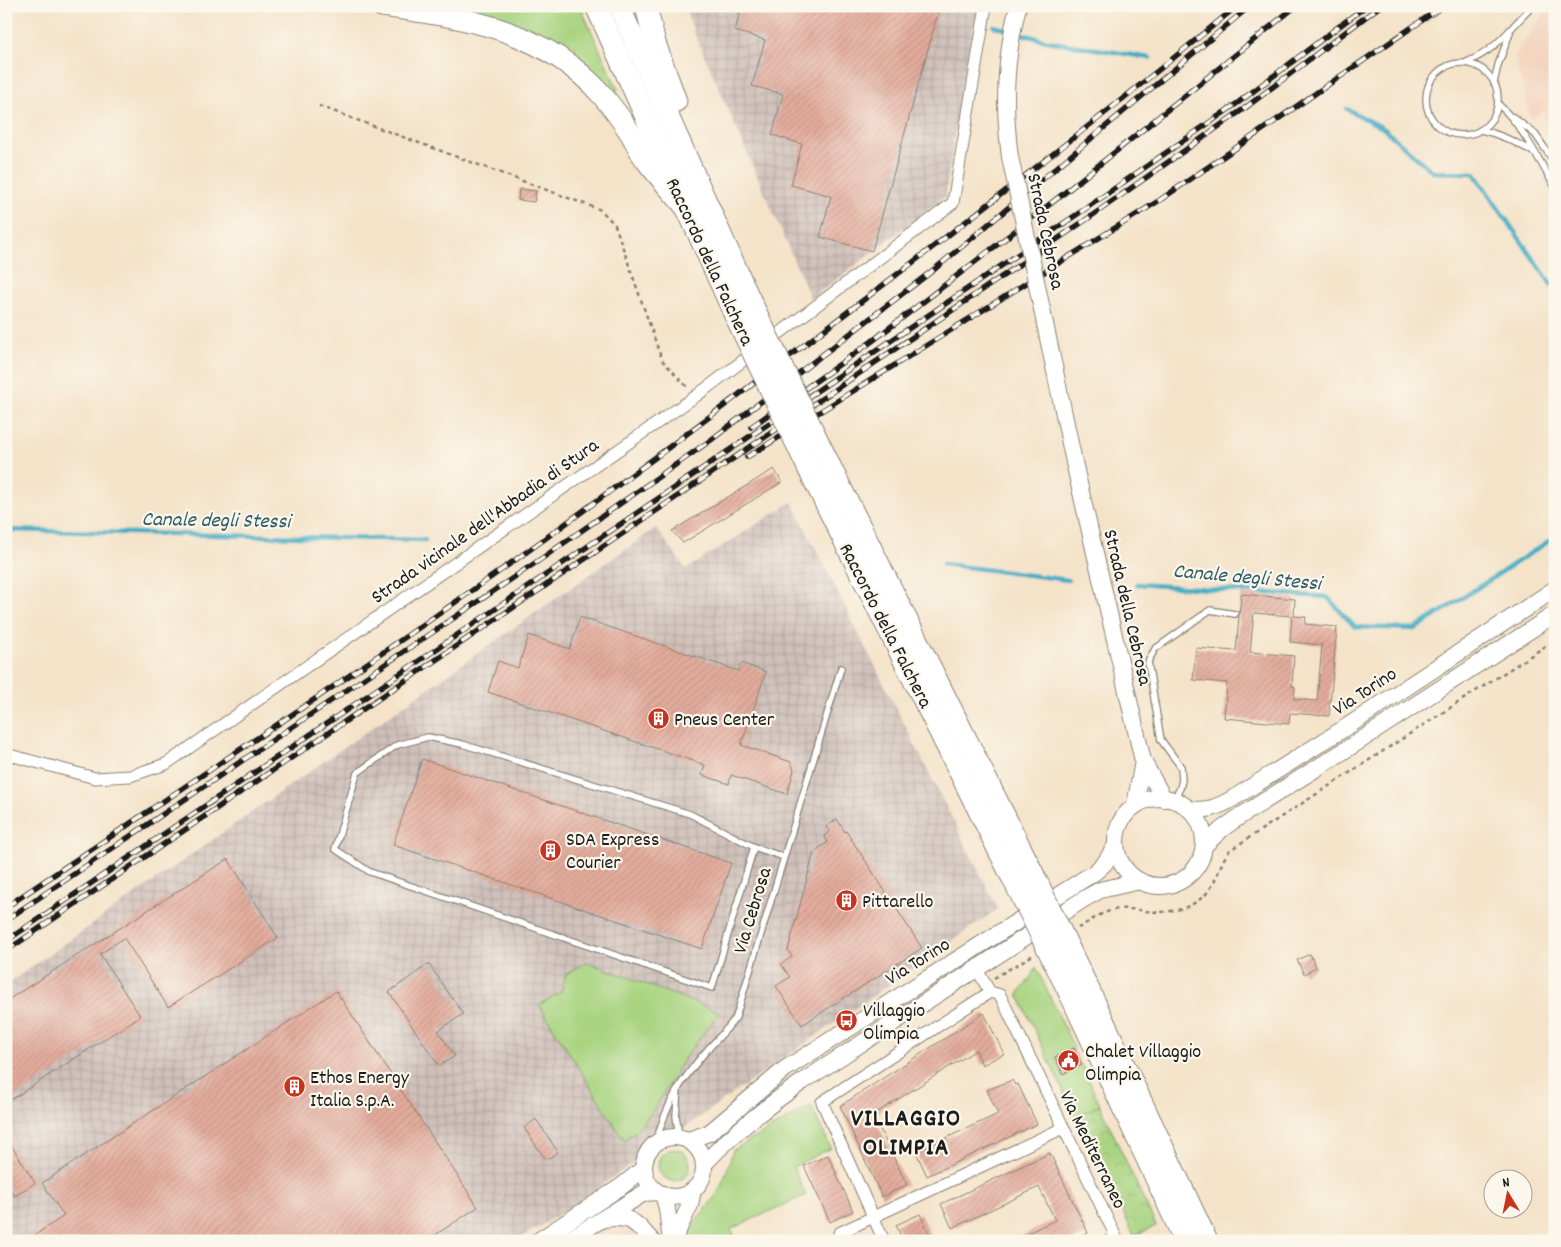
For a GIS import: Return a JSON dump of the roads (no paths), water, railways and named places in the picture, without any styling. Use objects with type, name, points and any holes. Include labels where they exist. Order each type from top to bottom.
[{"type":"highway","points":[[382,6],[449,16],[496,27],[526,39],[560,58],[580,73],[601,94],[617,114],[645,159],[688,210]]},
{"type":"highway","name":"Raccordo della Falchera","points":[[596,6],[688,210],[741,306],[1080,992],[1207,1241]]},
{"type":"highway","name":"Raccordo della Falchera","points":[[619,6],[731,257],[741,306]]},
{"type":"highway","points":[[646,6],[655,43],[703,168],[731,257]]},
{"type":"highway","name":"Raccordo della Falchera","points":[[1080,992],[1185,1241]]},
{"type":"main road","name":"Strada Cebrosa","points":[[1018,6],[1010,38],[1005,80],[1006,125],[1010,157],[1074,462]]},
{"type":"main road","name":"Strada della Cebrosa","points":[[1074,462],[1143,761],[1169,799]]},
{"type":"main road","name":"Via Torino","points":[[1189,809],[1208,810],[1232,799],[1348,726],[1555,589]]},
{"type":"main road","name":"Via Torino","points":[[1204,845],[1239,817],[1555,614]]},
{"type":"main road","name":"Strada della Cebrosa","points":[[1135,806],[1143,761]]},
{"type":"main road","points":[[1154,798],[1169,799],[1189,809],[1199,820],[1204,832],[1203,855],[1198,866],[1189,876],[1178,883],[1164,886],[1151,885],[1130,875],[1118,856],[1116,845],[1118,830],[1126,814],[1135,806],[1154,798]]},
{"type":"main road","name":"Via Torino","points":[[684,1138],[709,1133],[785,1069],[1096,872],[1105,863],[1116,845]]},
{"type":"main road","name":"Via Torino","points":[[704,1164],[729,1139],[777,1099],[976,968],[1100,890],[1140,881]]},
{"type":"main road","points":[[567,1241],[644,1193],[660,1193],[675,1197],[682,1196],[693,1190],[700,1182],[704,1173],[704,1164],[699,1149],[684,1138],[667,1137],[656,1142],[648,1151],[644,1168],[650,1185],[660,1193],[667,1209],[672,1241]]},
{"type":"main road","points":[[538,1241],[622,1186],[644,1168]]},
{"type":"main road","points":[[672,1241],[690,1205],[693,1190]]},
{"type":"main road","points":[[601,1220],[624,1218],[631,1220],[652,1241]]},
{"type":"street","name":"Strada vicinale dell'Abbadia di Stura","points":[[6,754],[95,778],[130,776],[166,764],[696,396],[953,203],[986,6]]},
{"type":"street","name":"Via Mediterraneo","points":[[976,968],[987,988],[1000,995],[1116,1237],[1108,1241]]},
{"type":"street","points":[[884,1241],[822,1102],[987,988]]},
{"type":"street","points":[[839,1233],[1063,1128]]},
{"type":"lane","points":[[1465,63],[1483,69],[1492,78],[1497,88],[1498,112],[1490,123],[1481,130],[1470,135],[1458,136],[1446,132],[1436,125],[1430,116],[1426,104],[1426,92],[1431,81],[1438,72],[1448,66],[1465,63],[1481,57],[1510,32],[1533,6]]},
{"type":"lane","points":[[1494,83],[1498,65],[1510,32]]},
{"type":"lane","points":[[1498,104],[1535,134],[1555,163]]},
{"type":"lane","points":[[1507,112],[1555,187]]},
{"type":"lane","points":[[1481,130],[1495,133],[1514,141],[1535,154]]},
{"type":"lane","points":[[1169,799],[1180,788],[1182,780],[1181,767],[1161,740],[1148,662],[1155,649],[1210,610],[1236,614]]},
{"type":"lane","name":"Via Cebrosa","points":[[656,1142],[662,1122],[678,1086],[736,1017],[841,668]]},
{"type":"lane","points":[[754,847],[712,988],[370,872],[336,848],[357,773],[397,745],[428,738],[462,744],[690,814],[754,847],[784,857]]},
{"type":"lane","points":[[678,1086],[676,1116],[684,1138]]},
{"type":"waterway","name":"Canale degli Stessi","points":[[994,26],[1047,41],[1150,58]]},
{"type":"waterway","name":"Canale degli Stessi","points":[[1347,109],[1383,128],[1433,172],[1474,173],[1555,290]]},
{"type":"waterway","name":"Canale degli Stessi","points":[[6,530],[425,540]]},
{"type":"waterway","name":"Canale degli Stessi","points":[[1137,584],[1327,597],[1355,627],[1415,629],[1555,537]]},
{"type":"waterway","name":"Canale degli Stessi","points":[[943,564],[1068,580]]},
{"type":"railway","points":[[6,907],[336,685],[572,519],[993,201],[1237,6]]},
{"type":"railway","points":[[6,920],[541,559],[711,440],[936,268],[1250,6]]},
{"type":"railway","points":[[751,427],[871,342],[1063,194],[1296,6]]},
{"type":"railway","points":[[6,941],[1085,209],[1239,102],[1366,6]]},
{"type":"railway","points":[[6,951],[1090,217],[1245,108],[1380,6]]},
{"type":"railway","points":[[747,457],[1160,200],[1443,6]]},
{"type":"place","name":"Pneus Center","points":[[658,718]]},
{"type":"place","name":"SDA Express Courier","points":[[550,850]]},
{"type":"place","name":"Pittarello","points":[[846,900]]},
{"type":"place","name":"Villaggio Olimpia","points":[[847,1021]]},
{"type":"place","name":"Chalet Villaggio Olimpia","points":[[1069,1061]]},
{"type":"place","name":"Ethos Energy Italia S.p.A.","points":[[294,1087]]},
{"type":"district","name":"VILLAGGIO OLIMPIA","points":[[906,1130]]}]
